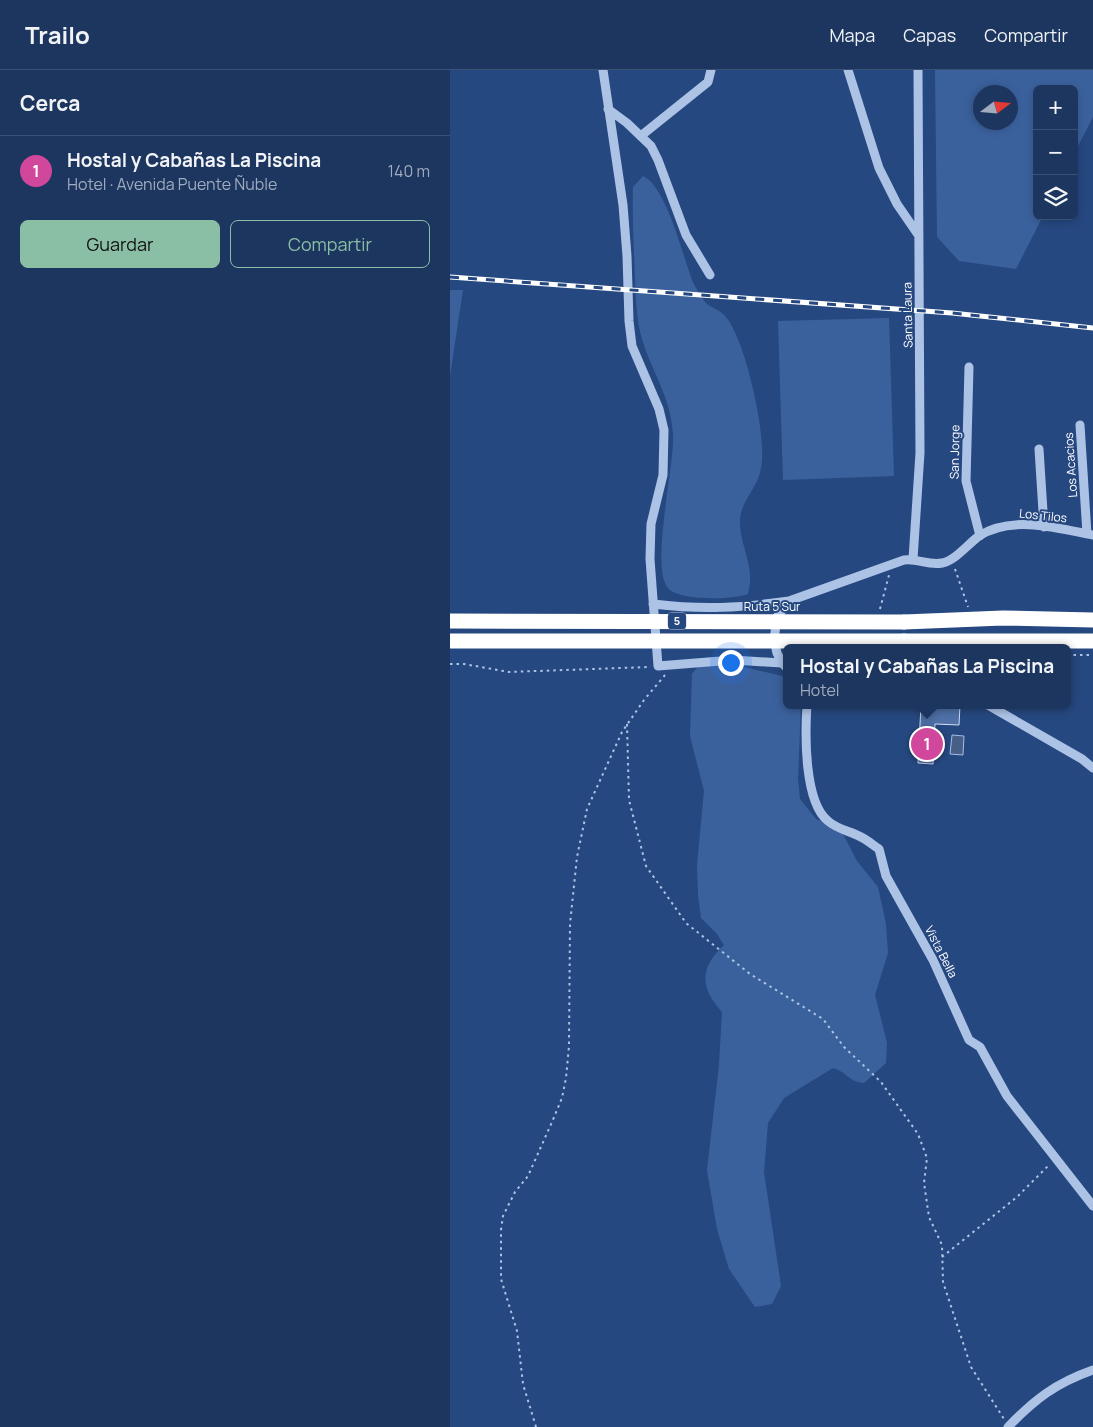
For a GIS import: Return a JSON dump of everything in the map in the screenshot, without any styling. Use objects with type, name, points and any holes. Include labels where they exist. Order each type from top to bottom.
[{"type":"highway","name":"Ruta 5 Sur","points":[[450,621],[904,622],[969,619],[1093,620]]},
{"type":"highway","name":"5","points":[[450,641],[1093,641]]},
{"type":"street","points":[[603,70],[623,205],[632,346],[658,409],[664,430],[663,475],[651,524],[650,558],[658,666],[733,660],[783,665]]},
{"type":"street","points":[[642,135],[708,82],[711,70]]},
{"type":"street","points":[[848,70],[879,168],[892,195],[919,236]]},
{"type":"street","name":"Santa Laura","points":[[912,559],[920,453],[918,70]]},
{"type":"street","points":[[608,109],[642,135],[658,160],[686,235],[710,275]]},
{"type":"street","name":"San Jorge","points":[[969,367],[966,481],[980,536]]},
{"type":"street","name":"Los Acacios","points":[[1080,425],[1090,534]]},
{"type":"street","points":[[1039,449],[1044,526]]},
{"type":"street","name":"Los Tilos","points":[[952,559],[990,530],[1010,525],[1044,526],[1090,534]]},
{"type":"street","points":[[653,604],[718,609],[789,601],[912,559],[936,564],[952,559]]},
{"type":"street","points":[[783,663],[776,652],[775,630],[777,617],[782,607],[789,601]]},
{"type":"street","name":"Vista Bella","points":[[807,709],[805,742],[808,771],[816,802],[826,820],[842,830],[861,837],[879,849],[886,876],[933,960],[969,1040],[980,1047],[1007,1096],[1093,1206]]},
{"type":"street","points":[[995,709],[1082,759],[1093,768]]},
{"type":"street","points":[[1008,1427],[1028,1406],[1051,1388],[1093,1370]]},
{"type":"path","points":[[952,559],[968,608],[969,619]]},
{"type":"path","points":[[880,614],[893,564]]},
{"type":"path","points":[[1071,655],[1093,655]]},
{"type":"path","points":[[450,664],[464,664],[509,672],[658,666],[666,674],[644,700],[628,724],[587,810],[577,857],[570,924],[569,1046],[562,1098],[528,1176],[515,1192],[503,1216],[501,1230],[501,1279],[517,1331],[523,1384],[536,1427]]},
{"type":"path","points":[[628,724],[630,800],[646,866],[686,923],[750,974],[823,1019],[844,1047],[881,1082],[918,1134],[927,1158],[924,1183],[929,1217],[942,1246],[943,1282],[971,1367],[1008,1427]]},
{"type":"path","points":[[942,1257],[1017,1197],[1055,1158]]},
{"type":"shaded area","points":[[935,70],[1093,70],[1093,117],[1078,146],[1078,85],[1033,85],[1033,220],[1041,220],[1016,269],[959,261],[937,237]]},
{"type":"shaded area","points":[[643,176],[651,182],[666,207],[698,292],[709,306],[725,316],[732,326],[743,354],[752,386],[760,423],[762,456],[757,482],[741,513],[740,527],[748,561],[750,580],[748,594],[740,596],[706,598],[683,595],[668,588],[663,577],[661,559],[662,538],[673,449],[673,434],[669,409],[647,354],[638,318],[633,233],[633,187]]},
{"type":"shaded area","points":[[450,290],[463,290],[450,376]]},
{"type":"shaded area","points":[[889,318],[894,476],[783,480],[778,321]]},
{"type":"shaded area","points":[[700,664],[739,666],[783,676],[783,709],[801,709],[798,779],[800,799],[816,819],[841,830],[857,861],[878,887],[886,924],[888,953],[875,995],[887,1043],[886,1063],[864,1083],[858,1082],[833,1068],[784,1098],[768,1123],[764,1172],[781,1286],[772,1304],[755,1307],[729,1269],[717,1229],[707,1170],[719,1065],[722,1012],[706,986],[705,978],[710,962],[724,945],[717,934],[701,918],[698,895],[697,865],[704,791],[690,736],[692,674]]},
{"type":"shaded area","points":[[952,735],[964,736],[963,755],[950,754]]},
{"type":"building","points":[[921,709],[960,709],[959,725],[935,724],[933,764],[918,763]]},
{"type":"railway","points":[[450,277],[952,313],[1093,328]]},
{"type":"place","name":"Hostal y Cabañas La Piscina","points":[[927,744]]}]
